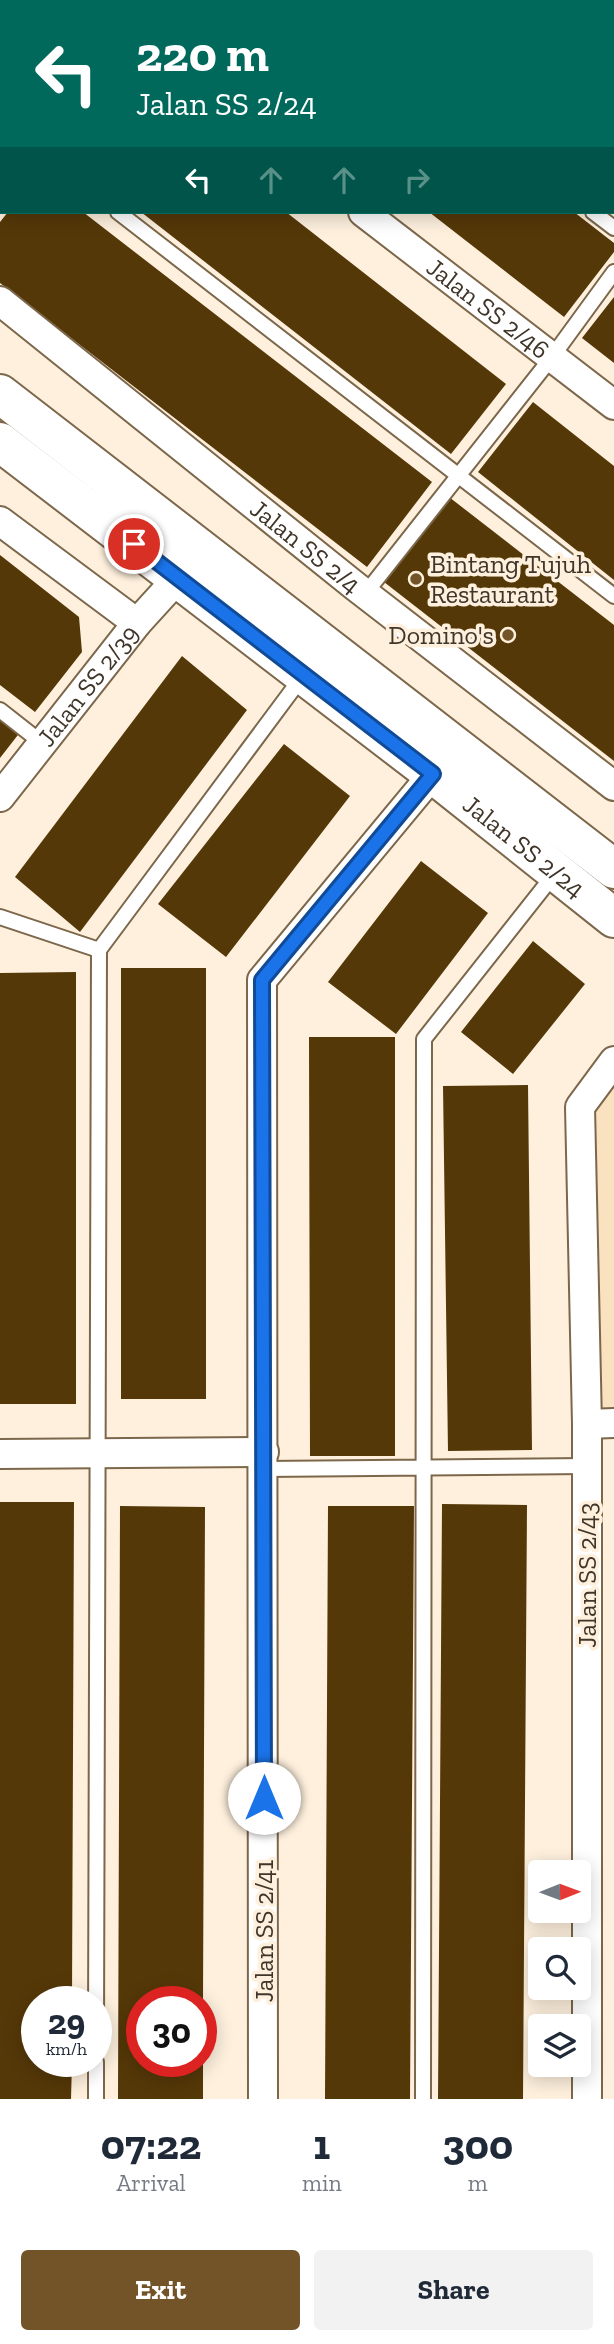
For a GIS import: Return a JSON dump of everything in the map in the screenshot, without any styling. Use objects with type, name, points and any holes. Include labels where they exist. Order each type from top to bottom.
[{"type":"main road","name":"Jalan SS 2/24","points":[[0,394],[614,869]]},
{"type":"main road","name":"Jalan SS 2/24","points":[[0,443],[433,774],[614,918]]},
{"type":"street","name":"Jalan SS 2/46","points":[[366,214],[614,405]]},
{"type":"street","name":"Jalan SS 2/4","points":[[0,301],[365,594],[614,786]]},
{"type":"street","points":[[0,521],[137,623]]},
{"type":"street","name":"Jalan SS 2/39","points":[[0,797],[137,623],[178,578]]},
{"type":"street","name":"Jalan SS 2/41","points":[[263,2099],[262,980],[433,774]]},
{"type":"street","name":"Jalan SS 2/43","points":[[587,2099],[586,1465],[601,1424],[580,1107],[614,1061]]},
{"type":"street","points":[[0,1454],[98,1453],[264,1461]]},
{"type":"lane","points":[[121,214],[614,596]]},
{"type":"lane","points":[[596,214],[614,228]]},
{"type":"lane","points":[[365,594],[552,357],[614,272]]},
{"type":"lane","points":[[96,1986],[99,950],[304,675]]},
{"type":"lane","points":[[0,709],[42,743]]},
{"type":"lane","points":[[424,2099],[424,1039],[556,872]]},
{"type":"lane","points":[[0,917],[99,950]]},
{"type":"lane","points":[[264,1461],[424,1467],[586,1465]]},
{"type":"lane","points":[[96,2077],[96,2099]]},
{"type":"shaded area","points":[[614,1086],[614,1408],[599,1408],[592,1112]]},
{"type":"building","points":[[6,214],[86,214],[432,482],[367,567],[0,283],[0,222]]},
{"type":"building","points":[[144,214],[289,214],[506,384],[451,454]]},
{"type":"building","points":[[432,214],[577,214],[614,243],[614,252],[564,317]]},
{"type":"building","points":[[614,297],[614,363],[582,338]]},
{"type":"building","points":[[533,402],[614,466],[614,580],[478,472]]},
{"type":"building","points":[[449,497],[614,625],[614,761],[384,582]]},
{"type":"building","points":[[0,555],[79,617],[82,652],[35,712],[0,685]]},
{"type":"building","points":[[182,656],[247,710],[80,932],[15,877]]},
{"type":"building","points":[[0,715],[21,731],[0,758]]},
{"type":"building","points":[[284,744],[350,796],[226,957],[158,904]]},
{"type":"building","points":[[421,861],[488,913],[396,1034],[328,982]]},
{"type":"building","points":[[533,941],[585,984],[513,1074],[461,1032]]},
{"type":"building","points":[[121,968],[206,968],[206,1399],[121,1399]]},
{"type":"building","points":[[76,972],[76,1404],[0,1404],[0,973]]},
{"type":"building","points":[[309,1037],[395,1037],[395,1456],[310,1456]]},
{"type":"building","points":[[528,1085],[532,1450],[448,1451],[443,1086]]},
{"type":"building","points":[[0,1502],[74,1502],[72,1986],[21,1986],[21,2077],[72,2077],[71,2099],[0,2099]]},
{"type":"building","points":[[442,1504],[527,1505],[523,2099],[438,2099]]},
{"type":"building","points":[[120,1506],[205,1507],[203,1986],[126,1986],[126,2077],[203,2077],[203,2099],[118,2099]]},
{"type":"building","points":[[328,1506],[414,1506],[410,2099],[325,2099]]},
{"type":"place","name":"Bintang Tujuh Restaurant","points":[[416,579]]},
{"type":"place","name":"Domino's","points":[[508,635]]},
{"type":"route","points":[[134,544],[433,774],[262,980],[264,1798]]}]
